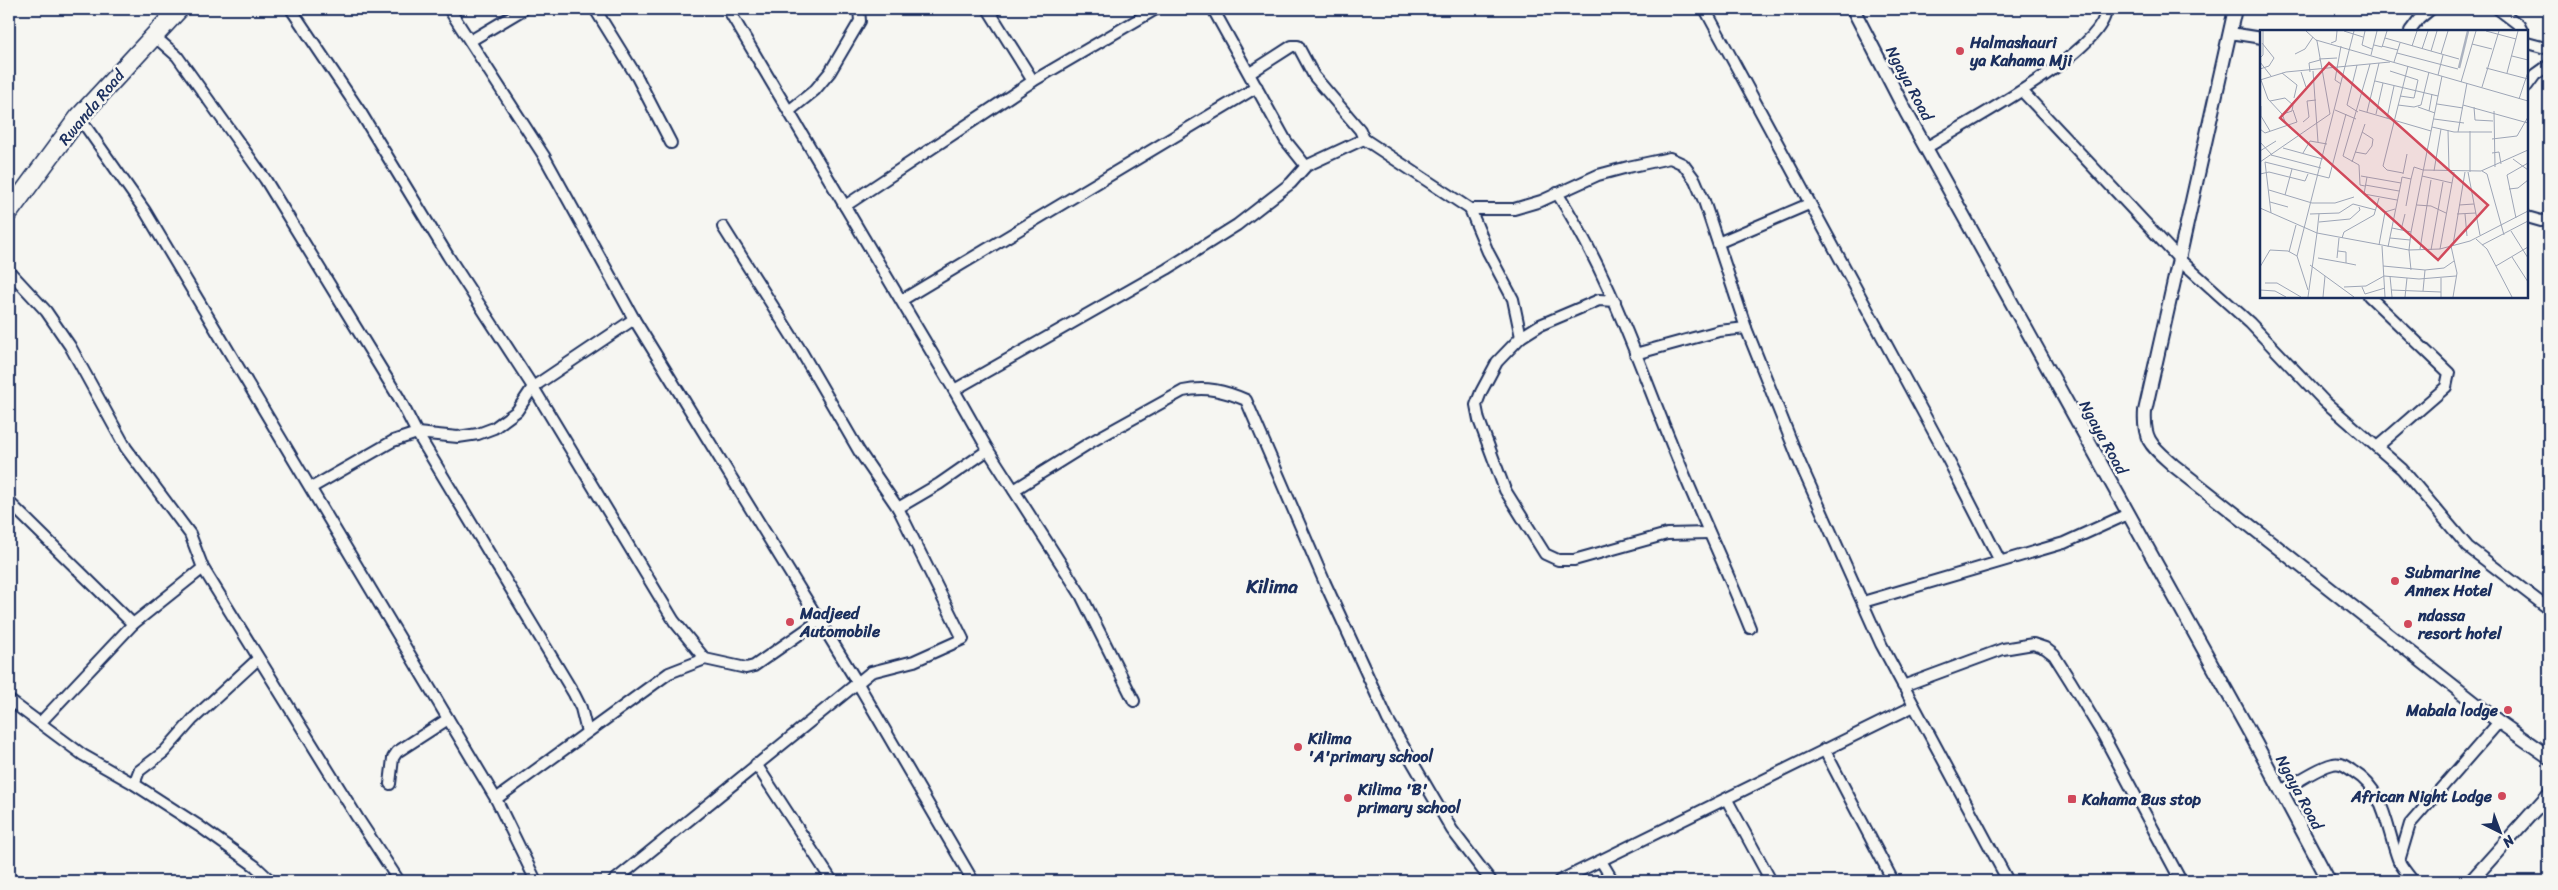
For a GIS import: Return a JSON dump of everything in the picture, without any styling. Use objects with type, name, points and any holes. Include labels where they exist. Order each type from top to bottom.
[{"type":"highway","name":"Rwanda Road","points":[[9,212],[79,117],[179,9]]},
{"type":"street","points":[[291,9],[361,113],[448,256],[534,387],[674,621],[706,659]]},
{"type":"street","points":[[449,9],[544,156],[634,319],[820,620],[973,881]]},
{"type":"street","points":[[470,41],[524,9]]},
{"type":"street","points":[[595,9],[637,77],[671,143]]},
{"type":"street","points":[[728,9],[902,300],[988,450],[1082,595],[1134,701]]},
{"type":"street","points":[[789,111],[815,90],[830,72],[860,20],[859,9]]},
{"type":"street","points":[[988,9],[1034,81]]},
{"type":"street","points":[[845,206],[1034,81],[1156,9]]},
{"type":"street","points":[[1213,9],[1286,140],[1306,166]]},
{"type":"street","points":[[1706,9],[1809,204],[1938,440],[2000,561]]},
{"type":"street","name":"Ngaya Road","points":[[1853,9],[1926,148],[2329,881]]},
{"type":"street","points":[[1926,148],[2022,91],[2058,66],[2098,31],[2106,9]]},
{"type":"street","points":[[2235,9],[2145,411],[2144,429],[2153,447],[2499,722],[2549,757]]},
{"type":"street","points":[[2411,30],[2419,19],[2431,9]]},
{"type":"street","points":[[2498,9],[2519,25],[2522,30]]},
{"type":"street","points":[[2230,33],[2260,38]]},
{"type":"street","points":[[153,35],[177,56],[264,179],[399,398],[417,433],[574,694],[582,708],[587,732]]},
{"type":"street","points":[[2528,43],[2549,49]]},
{"type":"street","points":[[1250,73],[1292,46],[1298,46],[1303,51],[1314,76],[1360,130],[1364,139],[1470,210],[1488,252],[1514,299],[1521,337]]},
{"type":"street","points":[[2528,85],[2536,75],[2549,65]]},
{"type":"street","points":[[902,300],[1256,86]]},
{"type":"street","points":[[2022,91],[2179,259],[2250,323],[2324,401],[2402,469],[2468,548],[2549,609]]},
{"type":"street","points":[[79,117],[145,210],[496,799],[536,881]]},
{"type":"street","points":[[954,390],[1150,278],[1237,225],[1291,183],[1306,166],[1364,139]]},
{"type":"street","points":[[1470,210],[1514,209],[1541,201],[1598,176],[1670,158],[1683,164],[1695,180],[1720,242],[1746,328],[1800,463],[1881,644],[2008,881]]},
{"type":"street","points":[[1557,193],[1585,239],[1615,301],[1635,354],[1750,628]]},
{"type":"street","points":[[1720,242],[1809,204]]},
{"type":"street","points":[[2528,217],[2541,221],[2549,220]]},
{"type":"street","points":[[619,880],[756,764],[871,672],[914,662],[963,639],[898,508],[859,451],[801,351],[723,227]]},
{"type":"street","points":[[9,271],[46,311],[70,346],[126,448],[190,534],[203,568],[258,659],[399,881]]},
{"type":"street","points":[[2371,298],[2449,373],[2446,387],[2377,446]]},
{"type":"street","points":[[1615,301],[1599,300],[1540,326],[1521,337],[1498,362],[1476,405],[1479,420],[1505,490],[1545,554],[1558,560],[1574,560],[1667,534],[1709,533]]},
{"type":"street","points":[[311,488],[354,465],[378,448],[417,433],[451,437],[478,434],[494,428],[517,411],[534,387],[634,319]]},
{"type":"street","points":[[1635,354],[1718,330],[1746,328]]},
{"type":"street","points":[[1014,490],[1091,442],[1183,391],[1200,387],[1229,393],[1246,400],[1325,583],[1388,720],[1452,830],[1491,881]]},
{"type":"street","points":[[898,508],[939,484],[988,450]]},
{"type":"street","points":[[9,502],[133,624]]},
{"type":"street","points":[[1863,602],[2064,543],[2128,514]]},
{"type":"street","points":[[40,723],[133,624],[203,568]]},
{"type":"street","points":[[496,799],[669,673],[706,659],[746,668],[754,666],[820,620]]},
{"type":"street","points":[[1903,686],[2004,649],[2033,644],[2046,648],[2063,668],[2103,735],[2181,881]]},
{"type":"street","points":[[134,784],[139,771],[164,752],[200,712],[258,659]]},
{"type":"street","points":[[9,700],[83,755],[134,784],[199,826],[255,866],[271,881]]},
{"type":"street","points":[[1559,881],[1727,800],[1824,749],[1914,706]]},
{"type":"street","points":[[390,784],[393,758],[397,752],[448,719]]},
{"type":"street","points":[[2399,861],[2410,824],[2499,722]]},
{"type":"street","points":[[1824,749],[1893,881]]},
{"type":"street","points":[[756,764],[832,881]]},
{"type":"street","points":[[2281,791],[2331,764],[2341,764],[2364,778],[2379,799],[2399,861],[2413,881]]},
{"type":"street","points":[[2471,881],[2549,794]]},
{"type":"street","points":[[1727,800],[1771,881]]},
{"type":"street","points":[[1601,860],[1612,881]]},
{"type":"place","name":"Halmashauri ya Kahama Mji","points":[[1960,51]]},
{"type":"place","name":"Submarine Annex Hotel","points":[[2395,581]]},
{"type":"place","name":"Madjeed Automobile","points":[[790,622]]},
{"type":"place","name":"ndassa resort hotel","points":[[2408,624]]},
{"type":"place","name":"Mabala lodge","points":[[2508,710]]},
{"type":"place","name":"Kilima 'A'primary school","points":[[1298,747]]},
{"type":"place","name":"African Night Lodge","points":[[2502,796]]},
{"type":"place","name":"Kilima 'B' primary school","points":[[1348,798]]},
{"type":"place","name":"Kahama Bus stop","points":[[2072,799]]},
{"type":"district","name":"Kilima","points":[[1272,586]]}]
